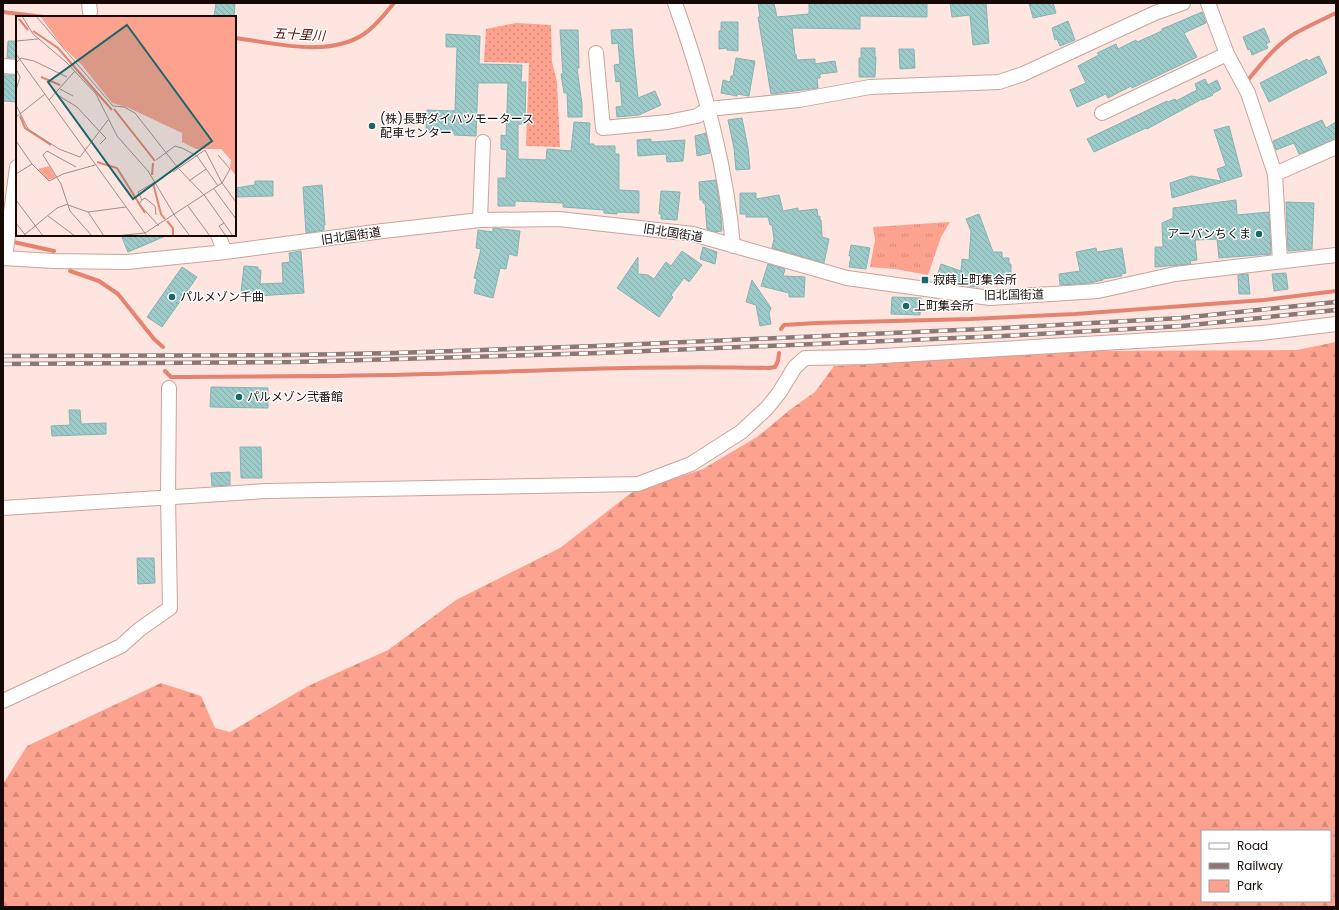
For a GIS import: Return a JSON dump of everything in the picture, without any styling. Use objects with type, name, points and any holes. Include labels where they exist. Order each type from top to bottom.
[{"type":"street","points":[[675,3],[708,109],[730,213],[733,246]]},
{"type":"street","points":[[596,53],[603,128],[668,122],[697,116],[708,109],[799,100],[870,87],[999,82],[1023,74],[1155,13],[1183,3]]},
{"type":"street","points":[[1208,3],[1227,54],[1248,93],[1275,174],[1280,262]]},
{"type":"street","points":[[1102,113],[1227,54]]},
{"type":"street","points":[[3,66],[16,67]]},
{"type":"street","points":[[480,220],[483,142]]},
{"type":"street","points":[[1275,174],[1336,146]]},
{"type":"street","points":[[6,250],[16,175]]},
{"type":"street","name":"旧北国街道","points":[[6,250],[53,261],[127,262],[225,252],[480,220],[559,219],[693,234],[847,278],[990,298],[1098,291],[1175,274],[1336,255]]},
{"type":"street","points":[[218,236],[225,252]]},
{"type":"street","points":[[3,508],[267,491],[638,484],[691,464],[741,432],[767,408],[779,393],[795,367],[805,358],[1047,347],[1262,333],[1336,324]]},
{"type":"street","points":[[3,701],[121,646],[140,629],[170,608],[168,497],[169,388]]},
{"type":"green space","points":[[516,23],[551,25],[552,62],[557,82],[560,147],[526,146],[529,63],[484,62],[486,29]]},
{"type":"green space","points":[[950,222],[941,237],[928,275],[895,269],[870,267],[875,240],[873,227]]},
{"type":"green space","points":[[1336,342],[1336,907],[3,907],[3,784],[27,746],[161,683],[201,696],[215,728],[230,732],[308,686],[388,650],[456,600],[560,548],[631,493],[703,469],[757,437],[791,409],[815,392],[834,366],[1098,351],[1297,350]]},
{"type":"building","points":[[216,3],[235,3],[234,16],[214,16]]},
{"type":"building","points":[[758,3],[774,3],[777,17],[809,14],[809,3],[927,3],[927,17],[860,16],[860,29],[792,28],[797,60],[815,59],[815,64],[835,61],[837,72],[820,74],[820,78],[817,78],[818,88],[771,94],[758,17],[760,17]]},
{"type":"building","points":[[950,3],[986,3],[989,43],[973,45],[970,15],[952,17]]},
{"type":"building","points":[[1029,3],[1053,3],[1056,13],[1033,18]]},
{"type":"building","points":[[1202,12],[1206,23],[1184,33],[1197,57],[1132,88],[1131,86],[1108,98],[1106,94],[1077,107],[1070,90],[1086,83],[1078,66],[1099,55],[1097,53],[1116,44],[1118,49],[1136,40],[1137,42],[1162,31],[1162,29]]},
{"type":"building","points":[[1068,21],[1075,40],[1060,46],[1057,39],[1055,40],[1052,28]]},
{"type":"building","points":[[721,22],[738,22],[738,51],[727,50],[728,48],[719,49],[719,31],[721,31]]},
{"type":"building","points":[[1264,28],[1270,42],[1266,44],[1268,48],[1252,55],[1250,49],[1248,50],[1243,37]]},
{"type":"building","points":[[632,29],[638,98],[655,91],[661,105],[639,115],[617,117],[616,107],[622,106],[620,81],[616,82],[614,65],[620,64],[618,43],[612,44],[611,30]]},
{"type":"building","points":[[560,30],[578,30],[579,68],[577,68],[582,104],[582,117],[568,117],[567,93],[564,93],[561,74],[563,74]]},
{"type":"building","points":[[446,34],[480,36],[479,64],[522,65],[521,82],[526,82],[525,124],[518,124],[518,159],[546,160],[547,149],[571,151],[574,122],[590,123],[589,144],[594,144],[594,146],[615,146],[615,154],[619,154],[619,190],[639,191],[639,213],[604,213],[604,210],[563,207],[563,203],[515,201],[515,206],[498,206],[498,178],[506,178],[507,150],[501,149],[501,135],[506,136],[508,83],[478,83],[476,136],[454,135],[454,131],[426,131],[427,110],[455,111],[457,47],[446,47]]},
{"type":"building","points":[[8,41],[16,41],[16,58],[7,58]]},
{"type":"building","points":[[861,48],[875,48],[875,77],[859,77],[859,58],[861,58]]},
{"type":"building","points":[[899,49],[914,49],[915,68],[900,69]]},
{"type":"building","points":[[1319,56],[1327,73],[1269,102],[1260,83],[1307,59],[1308,61]]},
{"type":"building","points":[[736,58],[755,61],[749,96],[737,94],[737,96],[721,93],[723,80],[730,82],[731,76],[733,76]]},
{"type":"building","points":[[3,75],[16,75],[16,102],[3,101]]},
{"type":"building","points":[[1205,79],[1208,85],[1217,80],[1221,89],[1212,94],[1213,95],[1202,99],[1147,129],[1146,128],[1094,152],[1087,139],[1167,101],[1168,102],[1175,99],[1176,101],[1197,90],[1195,84]]},
{"type":"building","points":[[742,118],[748,148],[750,169],[736,170],[734,148],[728,120]]},
{"type":"building","points":[[1322,120],[1326,128],[1336,122],[1336,139],[1299,154],[1294,143],[1276,150],[1273,141]]},
{"type":"building","points":[[1229,126],[1242,176],[1172,198],[1170,183],[1191,176],[1221,181],[1217,169],[1226,166],[1214,130]]},
{"type":"building","points":[[706,133],[710,153],[697,156],[695,136]]},
{"type":"building","points":[[651,139],[651,142],[685,140],[683,161],[667,162],[666,154],[638,156],[637,140]]},
{"type":"building","points":[[716,180],[722,231],[715,232],[707,229],[705,203],[703,203],[703,200],[700,200],[699,182]]},
{"type":"building","points":[[255,181],[273,181],[273,196],[236,197],[236,188],[255,185]]},
{"type":"building","points":[[322,185],[325,225],[324,230],[306,233],[303,187]]},
{"type":"building","points":[[661,191],[680,192],[677,220],[661,219],[661,214],[659,214]]},
{"type":"building","points":[[740,193],[756,193],[756,199],[779,195],[783,211],[798,208],[798,211],[817,209],[818,217],[820,216],[821,220],[822,237],[829,239],[824,263],[772,248],[774,239],[772,225],[770,225],[768,217],[746,217],[746,214],[740,214]]},
{"type":"building","points":[[1236,200],[1237,215],[1269,212],[1271,254],[1219,258],[1217,239],[1195,240],[1197,260],[1190,261],[1191,264],[1155,267],[1155,247],[1163,247],[1162,223],[1173,218],[1173,208]]},
{"type":"building","points":[[1286,202],[1314,203],[1312,249],[1288,251]]},
{"type":"building","points":[[979,214],[993,252],[1002,252],[1002,258],[1009,258],[1009,264],[1011,264],[1011,283],[979,283],[978,287],[935,282],[941,264],[961,271],[962,259],[969,260],[971,231],[966,219]]},
{"type":"building","points":[[493,228],[520,231],[517,256],[509,254],[506,269],[500,268],[493,298],[474,293],[477,279],[474,278],[481,249],[476,248],[478,230],[493,232]]},
{"type":"building","points":[[121,236],[166,236],[128,252]]},
{"type":"building","points":[[851,245],[870,248],[866,269],[849,267]]},
{"type":"building","points":[[703,247],[717,252],[715,264],[700,259]]},
{"type":"building","points":[[1096,248],[1097,252],[1122,248],[1126,273],[1121,274],[1122,276],[1090,283],[1060,285],[1059,274],[1080,271],[1076,252]]},
{"type":"building","points":[[301,251],[304,293],[257,296],[244,295],[244,293],[241,292],[244,266],[258,267],[258,270],[261,270],[260,284],[283,283],[282,263],[290,262],[289,253]]},
{"type":"building","points":[[682,251],[702,265],[689,282],[684,278],[671,295],[673,297],[659,317],[617,288],[638,257],[638,274],[648,275],[654,279],[666,262],[671,266]]},
{"type":"building","points":[[768,264],[785,269],[783,276],[805,277],[804,297],[789,297],[789,293],[761,286]]},
{"type":"building","name":"パルメゾン千曲","points":[[182,267],[197,277],[162,327],[147,317]]},
{"type":"building","points":[[1286,273],[1288,289],[1274,291],[1272,274]]},
{"type":"building","points":[[1248,274],[1250,294],[1239,294],[1238,275]]},
{"type":"building","points":[[752,280],[771,308],[769,313],[771,324],[760,326],[756,305],[746,302]]},
{"type":"building","name":"上町集会所","points":[[892,297],[921,298],[920,315],[891,314]]},
{"type":"building","name":"パルメゾン弐番館","points":[[211,387],[268,388],[268,408],[210,407]]},
{"type":"building","points":[[69,410],[80,410],[81,424],[106,423],[106,434],[52,436],[51,426],[70,425]]},
{"type":"building","points":[[240,447],[261,447],[262,478],[241,478]]},
{"type":"building","points":[[230,472],[230,485],[212,486],[211,473]]},
{"type":"building","points":[[137,558],[154,558],[155,583],[138,584]]},
{"type":"waterway","name":"五十里川","points":[[236,38],[301,47],[334,45],[350,41],[364,34],[384,16],[394,3]]},
{"type":"waterway","name":"五十里川","points":[[3,12],[36,16]]},
{"type":"waterway","points":[[1248,80],[1287,38],[1336,13]]},
{"type":"waterway","points":[[9,241],[54,251]]},
{"type":"waterway","points":[[70,271],[99,281],[118,294],[154,339],[163,347]]},
{"type":"waterway","points":[[781,329],[784,325],[816,323],[971,319],[1075,314],[1264,300],[1336,291]]},
{"type":"waterway","points":[[165,371],[171,377],[361,376],[640,368],[769,368],[775,367],[778,361],[779,353]]},
{"type":"railway","points":[[3,356],[294,355],[597,346],[1004,328],[1181,318],[1336,302]]},
{"type":"railway","points":[[3,364],[294,362],[599,353],[1003,336],[1182,326],[1336,310]]},
{"type":"place","name":"(株)長野ダイハツモータース 配車センター","points":[[372,126]]},
{"type":"place","name":"アーバンちくま","points":[[1259,234]]},
{"type":"place","name":"寂蒔上町集会所","points":[[925,280]]},
{"type":"place","name":"パルメゾン千曲","points":[[172,297]]},
{"type":"place","name":"上町集会所","points":[[906,306]]},
{"type":"place","name":"パルメゾン弐番館","points":[[239,397]]}]
